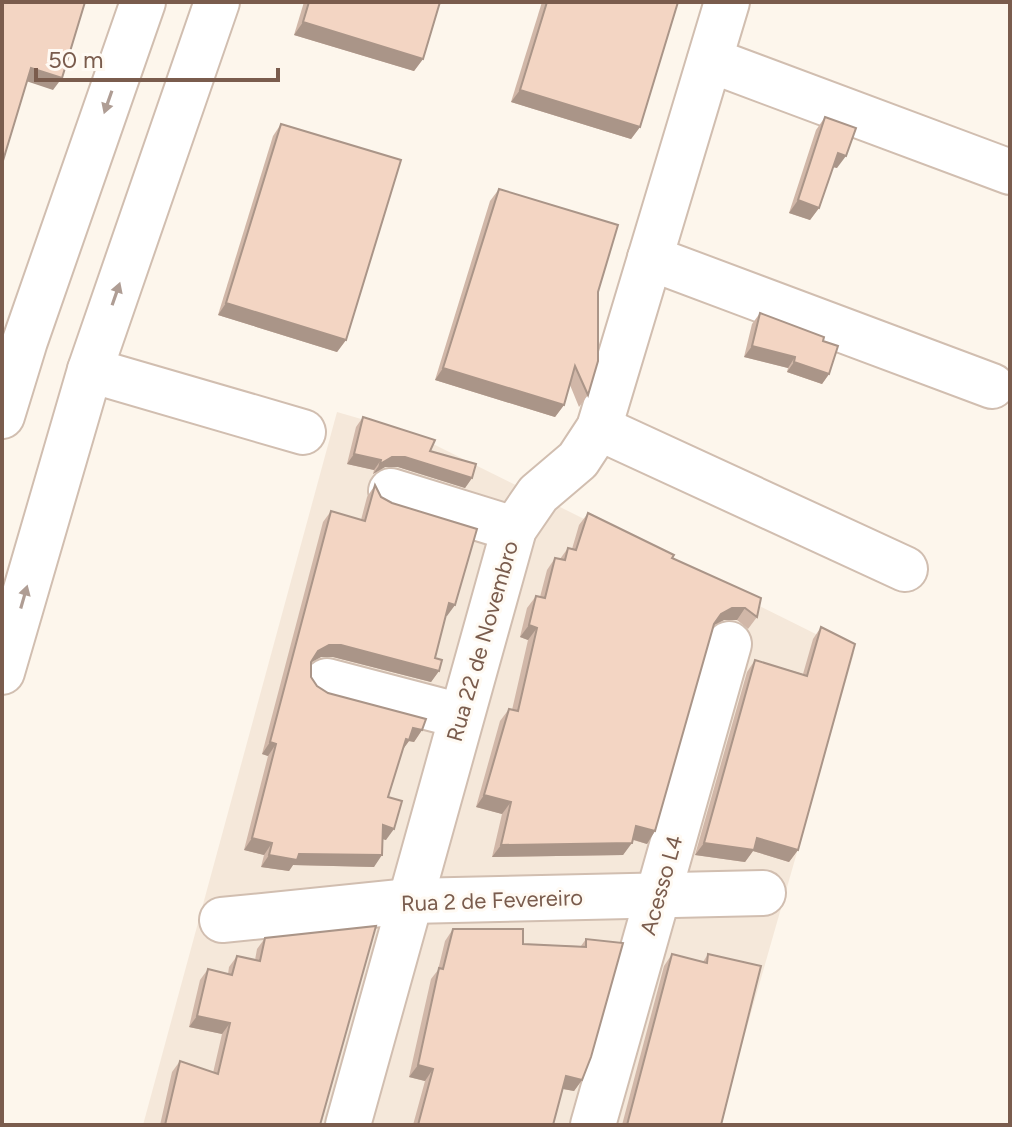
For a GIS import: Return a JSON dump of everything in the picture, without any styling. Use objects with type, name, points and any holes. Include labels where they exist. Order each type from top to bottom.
[{"type":"street","points":[[2,416],[19,340],[143,2]]},
{"type":"street","points":[[2,672],[91,368],[217,2]]},
{"type":"street","name":"Rua 22 de Novembro","points":[[348,1125],[514,529],[538,494],[578,460],[599,428],[727,2]]},
{"type":"street","points":[[710,60],[1010,172]]},
{"type":"street","points":[[650,258],[992,386]]},
{"type":"street","points":[[19,340],[36,376],[48,382],[61,385],[91,368],[303,432]]},
{"type":"street","points":[[599,428],[905,569]]},
{"type":"street","points":[[391,491],[514,529]]},
{"type":"street","name":"Acesso L4","points":[[593,1125],[729,644]]},
{"type":"street","points":[[327,681],[461,716]]},
{"type":"street","name":"Rua 2 de Fevereiro","points":[[222,920],[410,901],[763,893]]},
{"type":"shaded area","points":[[337,412],[413,434],[854,653],[719,1125],[143,1125]]},
{"type":"building","points":[[2,2],[85,2],[62,78],[31,68],[2,164]]},
{"type":"building","points":[[309,2],[440,2],[423,59],[303,22]]},
{"type":"building","points":[[547,2],[678,2],[640,127],[520,90]]},
{"type":"building","points":[[825,117],[856,128],[846,156],[838,153],[819,208],[798,200]]},
{"type":"building","points":[[281,124],[401,160],[346,340],[226,303]]},
{"type":"building","points":[[499,189],[618,225],[598,292],[598,361],[588,395],[575,366],[564,405],[443,368]]},
{"type":"building","points":[[760,313],[824,337],[823,341],[838,346],[829,374],[794,362],[795,357],[752,346]]},
{"type":"building","points":[[363,417],[435,440],[430,451],[476,464],[472,478],[405,457],[392,457],[380,464],[381,460],[354,454]]},
{"type":"building","points":[[375,485],[381,497],[392,503],[477,529],[455,605],[449,603],[435,658],[442,660],[439,671],[341,645],[329,645],[318,651],[311,662],[311,677],[317,686],[328,693],[426,719],[422,730],[413,728],[409,740],[406,739],[388,797],[402,801],[394,829],[383,825],[382,855],[299,854],[297,860],[269,855],[272,843],[252,838],[276,744],[270,742],[331,511],[365,521]]},
{"type":"building","points":[[588,513],[674,555],[672,558],[761,598],[757,617],[745,608],[732,608],[721,614],[714,624],[655,831],[636,826],[632,843],[501,845],[511,802],[484,795],[509,709],[518,711],[537,628],[529,625],[536,596],[545,598],[555,558],[565,560],[568,548],[576,550]]},
{"type":"building","points":[[821,627],[855,644],[798,850],[757,838],[754,850],[704,843],[755,660],[807,676]]},
{"type":"building","points":[[376,926],[320,1125],[165,1125],[180,1061],[218,1074],[230,1023],[197,1016],[208,969],[232,975],[237,956],[260,961],[265,938]]},
{"type":"building","points":[[453,929],[523,929],[523,944],[586,947],[586,939],[623,943],[591,1057],[582,1080],[566,1076],[553,1125],[418,1125],[433,1069],[418,1065],[439,968],[443,969]]},
{"type":"building","points":[[672,954],[707,963],[708,954],[761,966],[721,1125],[627,1125]]}]
